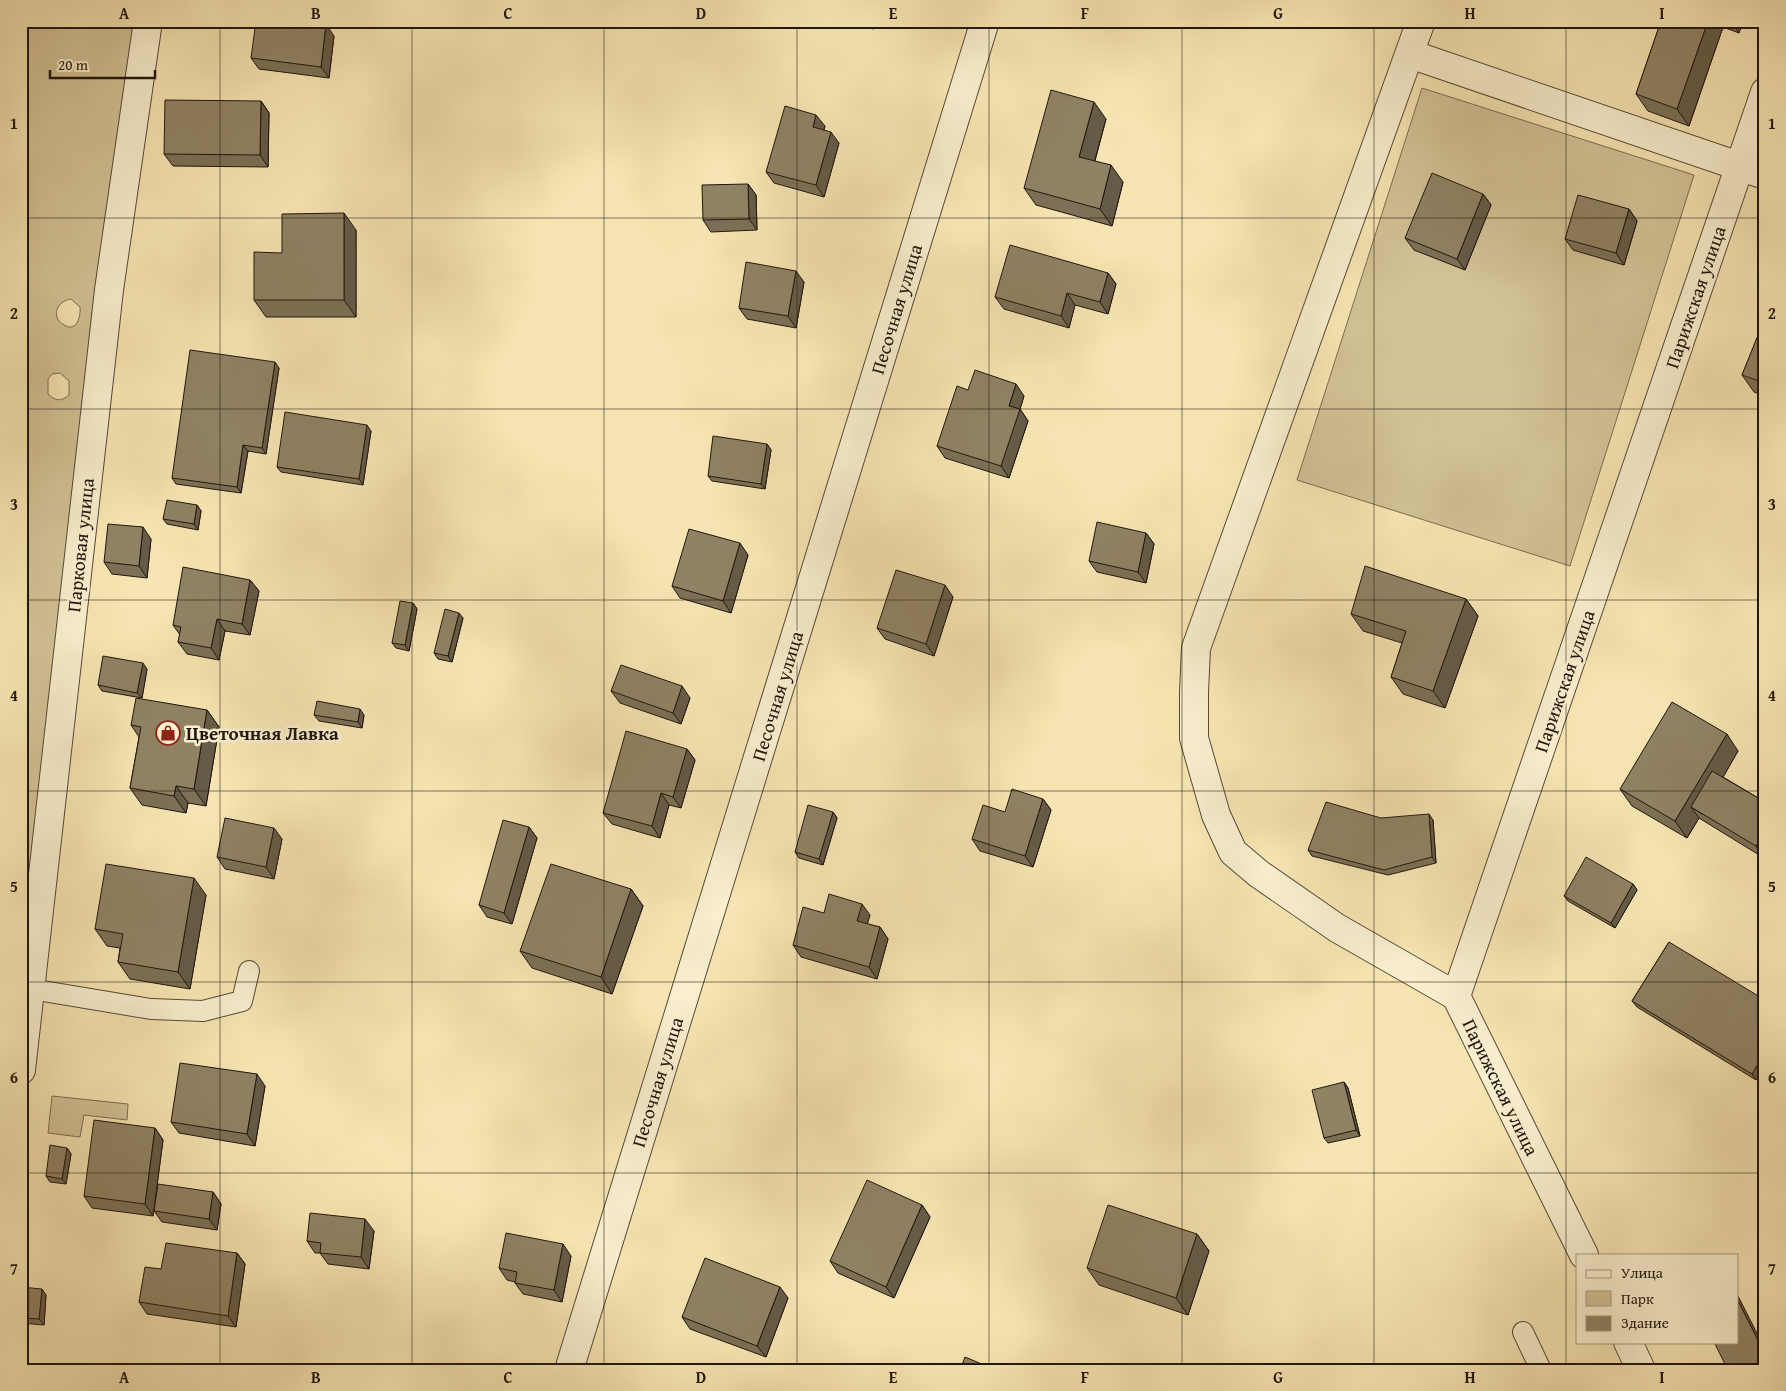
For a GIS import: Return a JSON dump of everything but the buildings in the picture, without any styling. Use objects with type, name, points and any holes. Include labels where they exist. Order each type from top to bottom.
[{"type":"street","name":"Парковая улица","points":[[21,1070],[109,290],[148,21]]},
{"type":"street","name":"Песочная улица","points":[[569,1370],[985,21]]},
{"type":"street","points":[[1421,21],[1196,648],[1194,738],[1216,815],[1233,852],[1260,874],[1337,928],[1456,996]]},
{"type":"street","points":[[1410,54],[1765,175]]},
{"type":"street","name":"Парижская улица","points":[[1584,1254],[1456,996],[1765,92]]},
{"type":"street","points":[[1629,1344],[1641,1370]]},
{"type":"lane","points":[[31,990],[151,1008],[203,1011],[242,1001],[249,971]]},
{"type":"lane","points":[[1522,1332],[1541,1370]]},
{"type":"green space","points":[[21,21],[140,21],[92,321],[74,476],[80,477],[21,967]],"holes":[[[71,299],[80,307],[80,311],[79,319],[75,325],[68,327],[60,322],[56,314],[59,306],[66,300]],[[60,373],[69,381],[69,395],[58,400],[48,394],[48,379],[52,374]]]},
{"type":"green space","points":[[1422,88],[1694,175],[1570,566],[1297,480]]},
{"type":"green space","points":[[52,1096],[128,1104],[127,1120],[84,1115],[80,1137],[48,1133]]},
{"type":"place","name":"Цветочная Лавка","points":[[168,733]]}]
